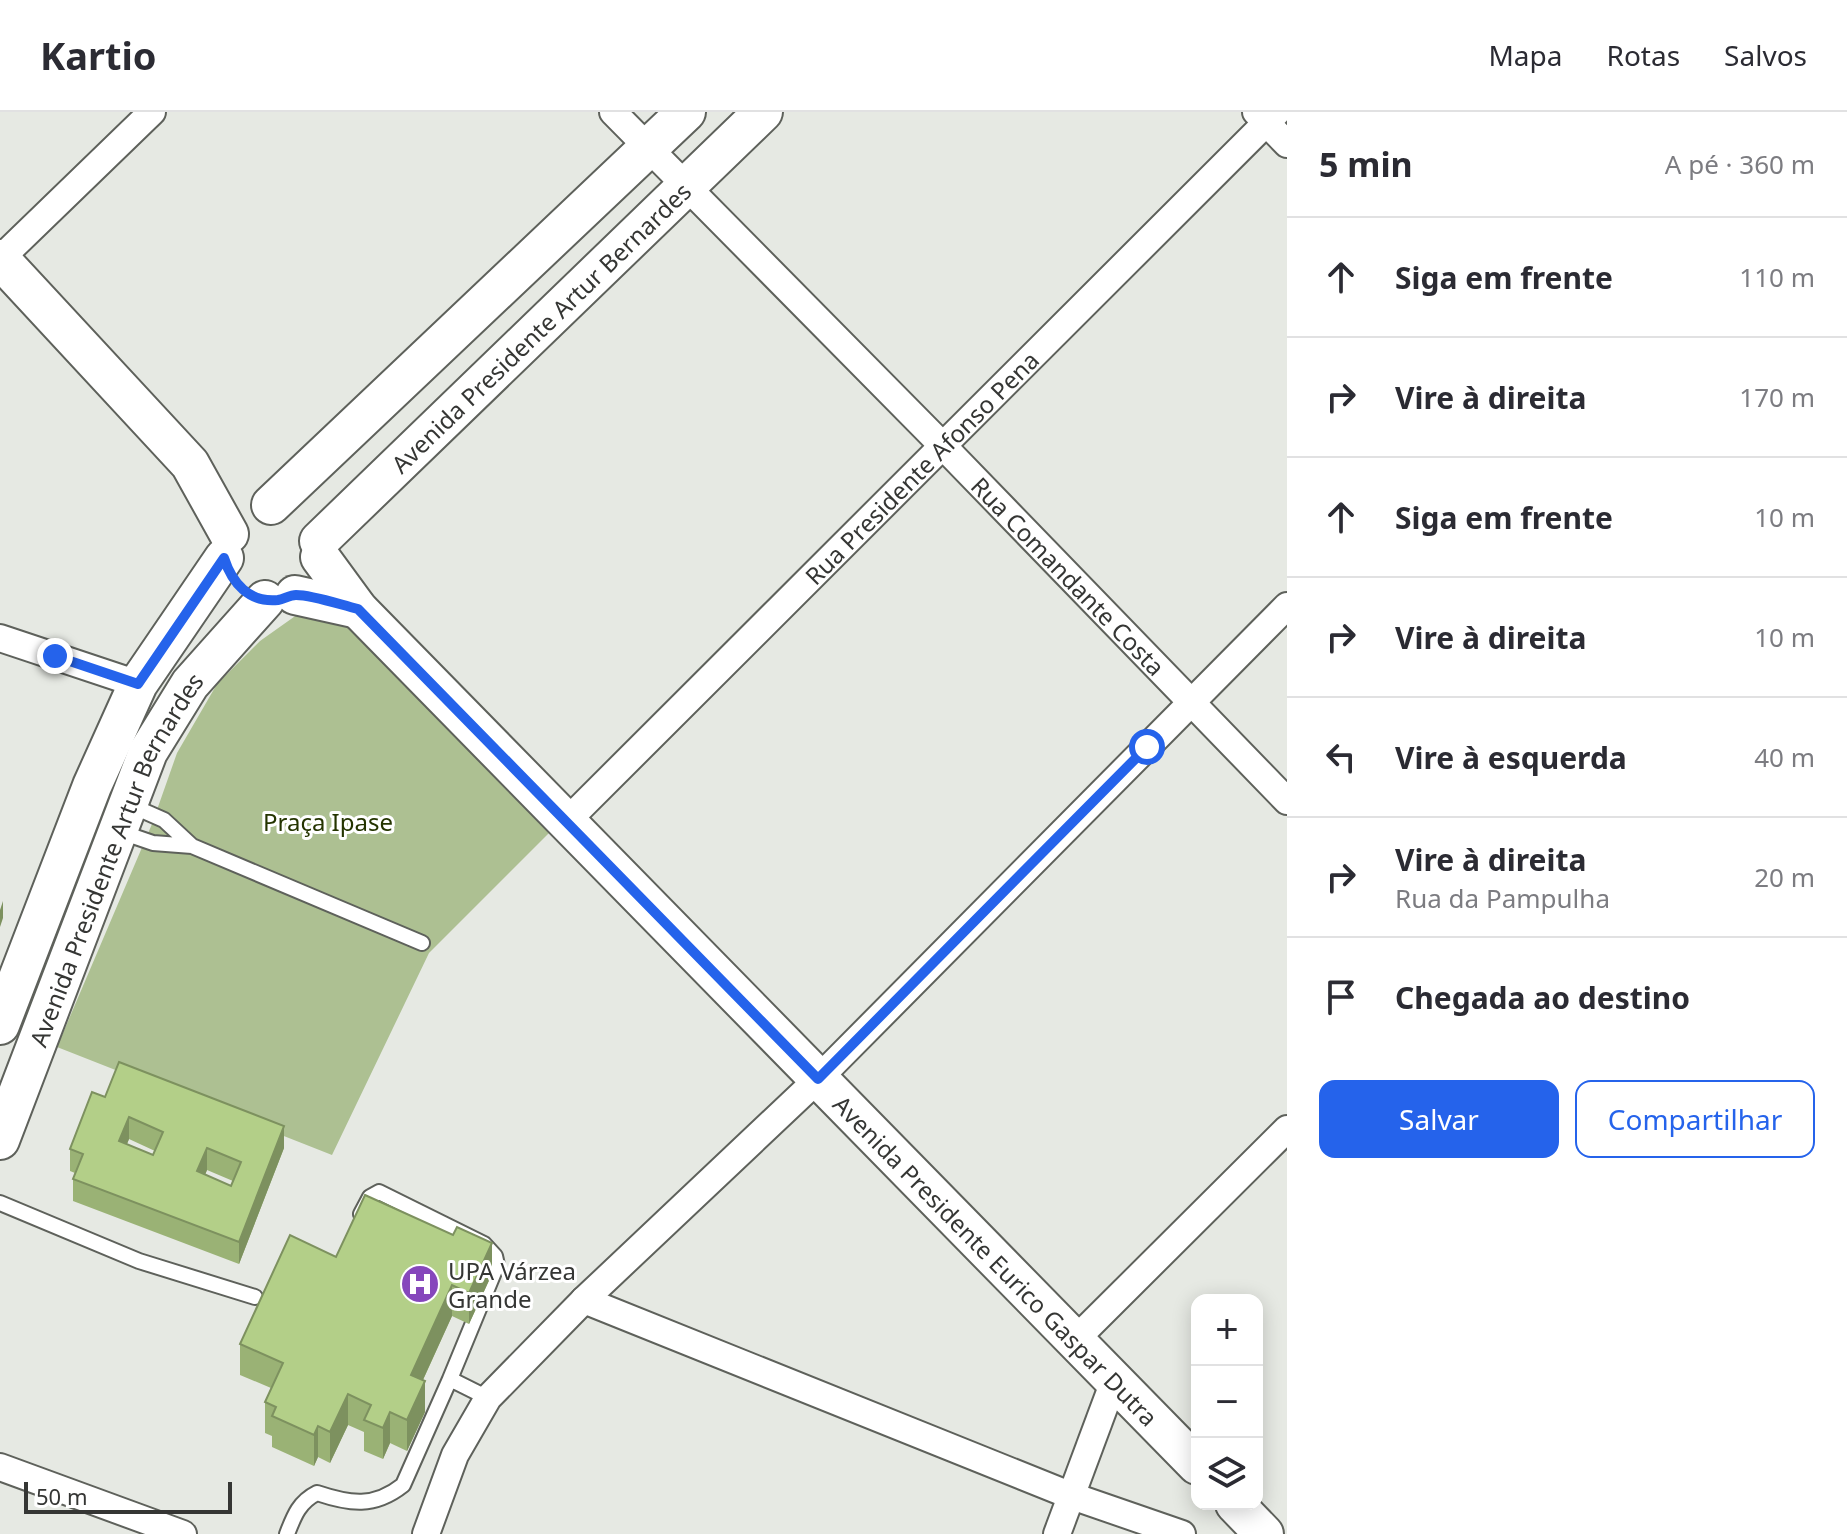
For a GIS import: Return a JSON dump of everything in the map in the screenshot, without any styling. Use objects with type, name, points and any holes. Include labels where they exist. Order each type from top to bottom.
[{"type":"main road","points":[[226,546],[242,516],[264,506],[686,112]]},
{"type":"main road","name":"Avenida Presidente Artur Bernardes","points":[[319,549],[763,112]]},
{"type":"main road","points":[[0,259],[190,464],[264,506],[287,508],[301,515],[312,527],[319,549],[316,572],[308,585],[280,597]]},
{"type":"main road","points":[[190,464],[226,546],[229,573],[237,586],[250,595],[358,609]]},
{"type":"main road","name":"Avenida Presidente Artur Bernardes","points":[[0,1025],[92,786],[138,684],[226,546]]},
{"type":"main road","name":"Avenida Presidente Eurico Gaspar Dutra","points":[[319,549],[358,609],[1191,1459]]},
{"type":"main road","name":"Avenida Presidente Artur Bernardes","points":[[0,1140],[148,752],[190,684],[280,597]]},
{"type":"main road","points":[[1241,1510],[1264,1534]]},
{"type":"street","points":[[0,259],[152,112]]},
{"type":"street","name":"Rua Comandante Costa","points":[[613,112],[1287,801]]},
{"type":"street","points":[[1266,116],[1287,144]]},
{"type":"street","name":"Rua Presidente Afonso Pena","points":[[566,822],[943,446],[1266,116]]},
{"type":"street","points":[[426,1534],[455,1455],[488,1398],[584,1300],[818,1079],[1287,606]]},
{"type":"street","points":[[0,638],[138,684]]},
{"type":"street","points":[[1075,1340],[1287,1129]]},
{"type":"street","points":[[584,1300],[1072,1496],[1182,1534]]},
{"type":"street","points":[[1057,1534],[1114,1381]]},
{"type":"street","points":[[0,1467],[183,1534]]},
{"type":"lane","points":[[123,817],[153,843],[192,846],[422,943]]},
{"type":"lane","points":[[123,817],[164,820],[192,846]]},
{"type":"lane","points":[[287,1534],[297,1509],[317,1493],[360,1504],[382,1499],[403,1485],[497,1265],[495,1256],[484,1244],[379,1192],[370,1197],[356,1225]]},
{"type":"lane","points":[[0,1203],[139,1261],[255,1297]]},
{"type":"lane","points":[[450,1379],[488,1398]]},
{"type":"green space","name":"Praça Ipase","points":[[345,598],[558,824],[429,953],[332,1155],[57,1047],[152,824],[177,753],[217,684],[260,641],[315,602]]},
{"type":"building","points":[[119,1062],[284,1126],[239,1242],[73,1179],[83,1154],[70,1149],[92,1092],[105,1097]],"holes":[[[129,1117],[163,1132],[153,1155],[119,1141]],[[207,1148],[241,1162],[231,1186],[197,1171]]]},
{"type":"building","points":[[365,1195],[453,1235],[457,1227],[492,1243],[469,1293],[452,1285],[411,1375],[425,1381],[407,1420],[390,1412],[383,1428],[364,1420],[371,1405],[348,1394],[330,1432],[318,1426],[314,1435],[272,1416],[276,1407],[265,1402],[283,1363],[240,1344],[290,1235],[336,1257]]},
{"type":"place","name":"UPA Várzea Grande","points":[[420,1284]]},
{"type":"route","points":[[55,656],[138,684],[224,558],[237,586],[250,595],[265,600],[281,600],[295,595],[358,609],[818,1079],[1147,747]]}]
